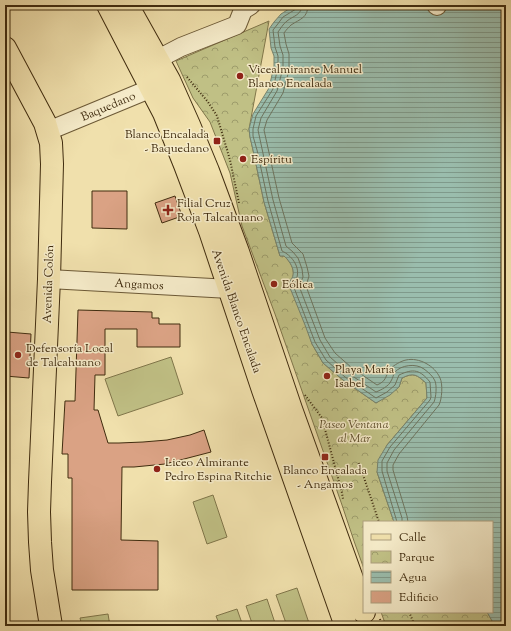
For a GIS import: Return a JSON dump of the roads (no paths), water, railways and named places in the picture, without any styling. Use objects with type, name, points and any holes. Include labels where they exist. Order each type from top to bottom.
[{"type":"main road","name":"Avenida Blanco Encalada","points":[[108,5],[189,125],[223,211],[291,409],[363,609]]},
{"type":"main road","name":"Avenida Blanco Encalada","points":[[127,5],[158,59],[164,113],[210,231],[263,390],[346,626]]},
{"type":"main road","name":"Avenida Colón","points":[[5,48],[40,113],[48,131],[51,143],[52,164],[49,279],[39,512],[42,570],[50,626]]},
{"type":"main road","name":"Avenida Blanco Encalada","points":[[364,613],[369,626]]},
{"type":"street","points":[[158,59],[237,25],[243,10],[251,5]]},
{"type":"street","name":"Baquedano","points":[[48,131],[160,84]]},
{"type":"street","name":"Angamos","points":[[49,279],[230,290]]},
{"type":"water","points":[[295,5],[506,5],[506,626],[495,626],[488,613],[493,613],[493,521],[394,521],[377,472],[378,460],[387,445],[427,398],[426,383],[415,375],[406,376],[402,378],[399,387],[390,395],[376,403],[343,380],[323,363],[312,344],[288,283],[293,276],[293,269],[284,256],[280,256],[264,202],[249,129],[253,114],[269,88],[274,66],[274,56],[271,48],[269,29],[281,14]]},
{"type":"place","name":"Vicealmirante Manuel Blanco Encalada","points":[[240,76]]},
{"type":"place","name":"Blanco Encalada - Baquedano","points":[[217,141]]},
{"type":"place","name":"Espíritu","points":[[243,159]]},
{"type":"place","name":"Filial Cruz Roja Talcahuano","points":[[168,210]]},
{"type":"place","name":"Eólica","points":[[274,284]]},
{"type":"place","name":"Defensoría Local de Talcahuano","points":[[18,355]]},
{"type":"place","name":"Playa María Isabel","points":[[327,376]]},
{"type":"place","name":"Blanco Encalada - Angamos","points":[[325,457]]},
{"type":"place","name":"Liceo Almirante Pedro Espina Ritchie","points":[[157,469]]},
{"type":"park label","name":"Paseo Ventana al Mar","points":[[354,431]]}]
